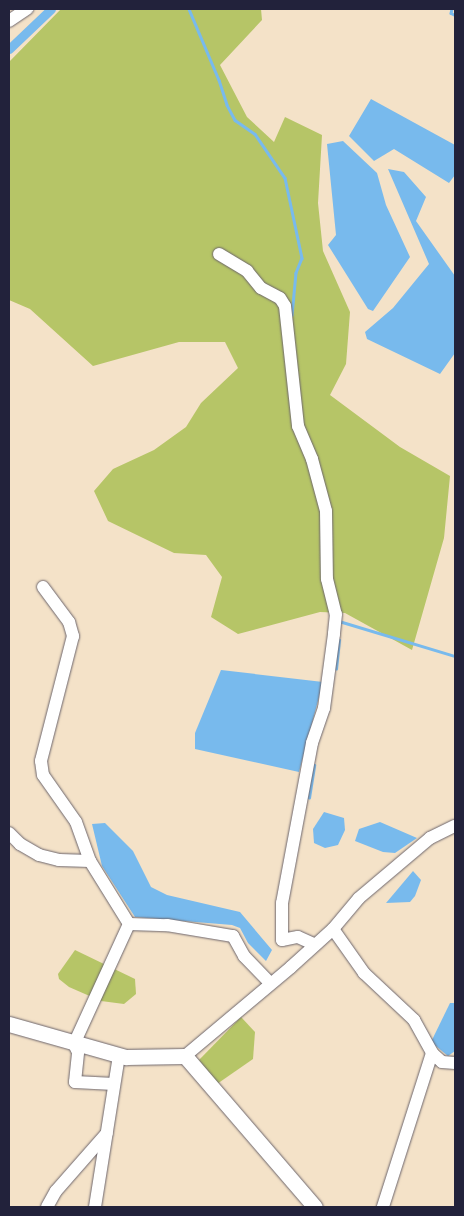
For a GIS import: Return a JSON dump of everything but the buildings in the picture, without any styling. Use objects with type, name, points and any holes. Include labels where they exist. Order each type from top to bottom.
[{"type":"main road","points":[[9,1024],[74,1044],[119,1055],[185,1056],[315,1207]]},
{"type":"street","points":[[9,21],[21,10]]},
{"type":"street","points":[[219,254],[247,271],[261,288],[280,298],[285,306],[298,426],[312,459],[326,511],[327,579],[336,614],[334,634],[324,708],[312,743],[282,903],[282,940],[298,937],[314,944]]},
{"type":"street","points":[[43,587],[69,622],[73,636],[41,761],[43,775],[76,822],[90,861],[129,924]]},
{"type":"street","points":[[185,1056],[333,929],[359,898],[430,838],[455,826]]},
{"type":"street","points":[[9,833],[20,844],[39,854],[60,860],[90,861]]},
{"type":"street","points":[[129,924],[225,932],[233,936],[244,956],[270,984]]},
{"type":"street","points":[[114,1084],[75,1082],[78,1052],[74,1044],[129,924]]},
{"type":"street","points":[[333,929],[364,973],[414,1020],[432,1053],[442,1062],[455,1063]]},
{"type":"street","points":[[383,1207],[432,1053]]},
{"type":"street","points":[[95,1207],[119,1055]]},
{"type":"street","points":[[47,1207],[56,1191],[107,1133]]},
{"type":"green space","points":[[61,9],[261,9],[262,20],[220,65],[247,117],[274,142],[285,117],[322,135],[318,203],[323,251],[350,312],[346,364],[330,395],[400,447],[450,476],[444,538],[412,650],[345,613],[320,612],[238,634],[211,617],[222,577],[206,555],[174,553],[108,521],[94,491],[113,469],[154,450],[186,427],[201,403],[238,368],[225,342],[179,342],[93,366],[30,309],[9,300],[9,62]]},
{"type":"green space","points":[[75,950],[135,979],[136,994],[124,1004],[101,1001],[69,987],[59,979],[58,974]]},
{"type":"green space","points":[[241,1017],[255,1032],[253,1059],[217,1084],[199,1060]]},
{"type":"water","points":[[371,99],[455,145],[455,175],[449,183],[394,149],[374,161],[349,136]]},
{"type":"water","points":[[343,141],[377,173],[386,205],[410,257],[373,311],[368,309],[328,245],[336,235],[327,144]]},
{"type":"water","points":[[388,169],[404,172],[426,197],[416,221],[455,276],[455,353],[440,374],[367,339],[365,332],[393,308],[429,264]]},
{"type":"water","points":[[221,670],[323,682],[299,772],[195,749],[195,733]]},
{"type":"water","points":[[324,812],[344,818],[345,830],[338,845],[325,848],[314,843],[313,829]]},
{"type":"water","points":[[380,822],[417,838],[395,853],[383,852],[355,841],[359,829]]},
{"type":"water","points":[[105,823],[133,851],[151,887],[167,895],[240,912],[272,950],[266,961],[248,943],[240,928],[232,925],[135,917],[102,866],[92,824]]},
{"type":"water","points":[[413,871],[421,880],[415,896],[410,902],[386,903]]},
{"type":"water","points":[[450,1003],[455,1003],[455,1051],[448,1056],[431,1042]]},
{"type":"waterway","points":[[9,49],[51,9]]},
{"type":"waterway","points":[[189,9],[219,80],[227,105],[235,120],[255,134],[285,178],[302,258],[296,273],[292,315]]},
{"type":"waterway","points":[[452,9],[451,13],[455,15]]},
{"type":"waterway","points":[[339,621],[455,656]]},
{"type":"waterway","points":[[336,669],[339,640]]},
{"type":"waterway","points":[[309,798],[314,765]]}]
